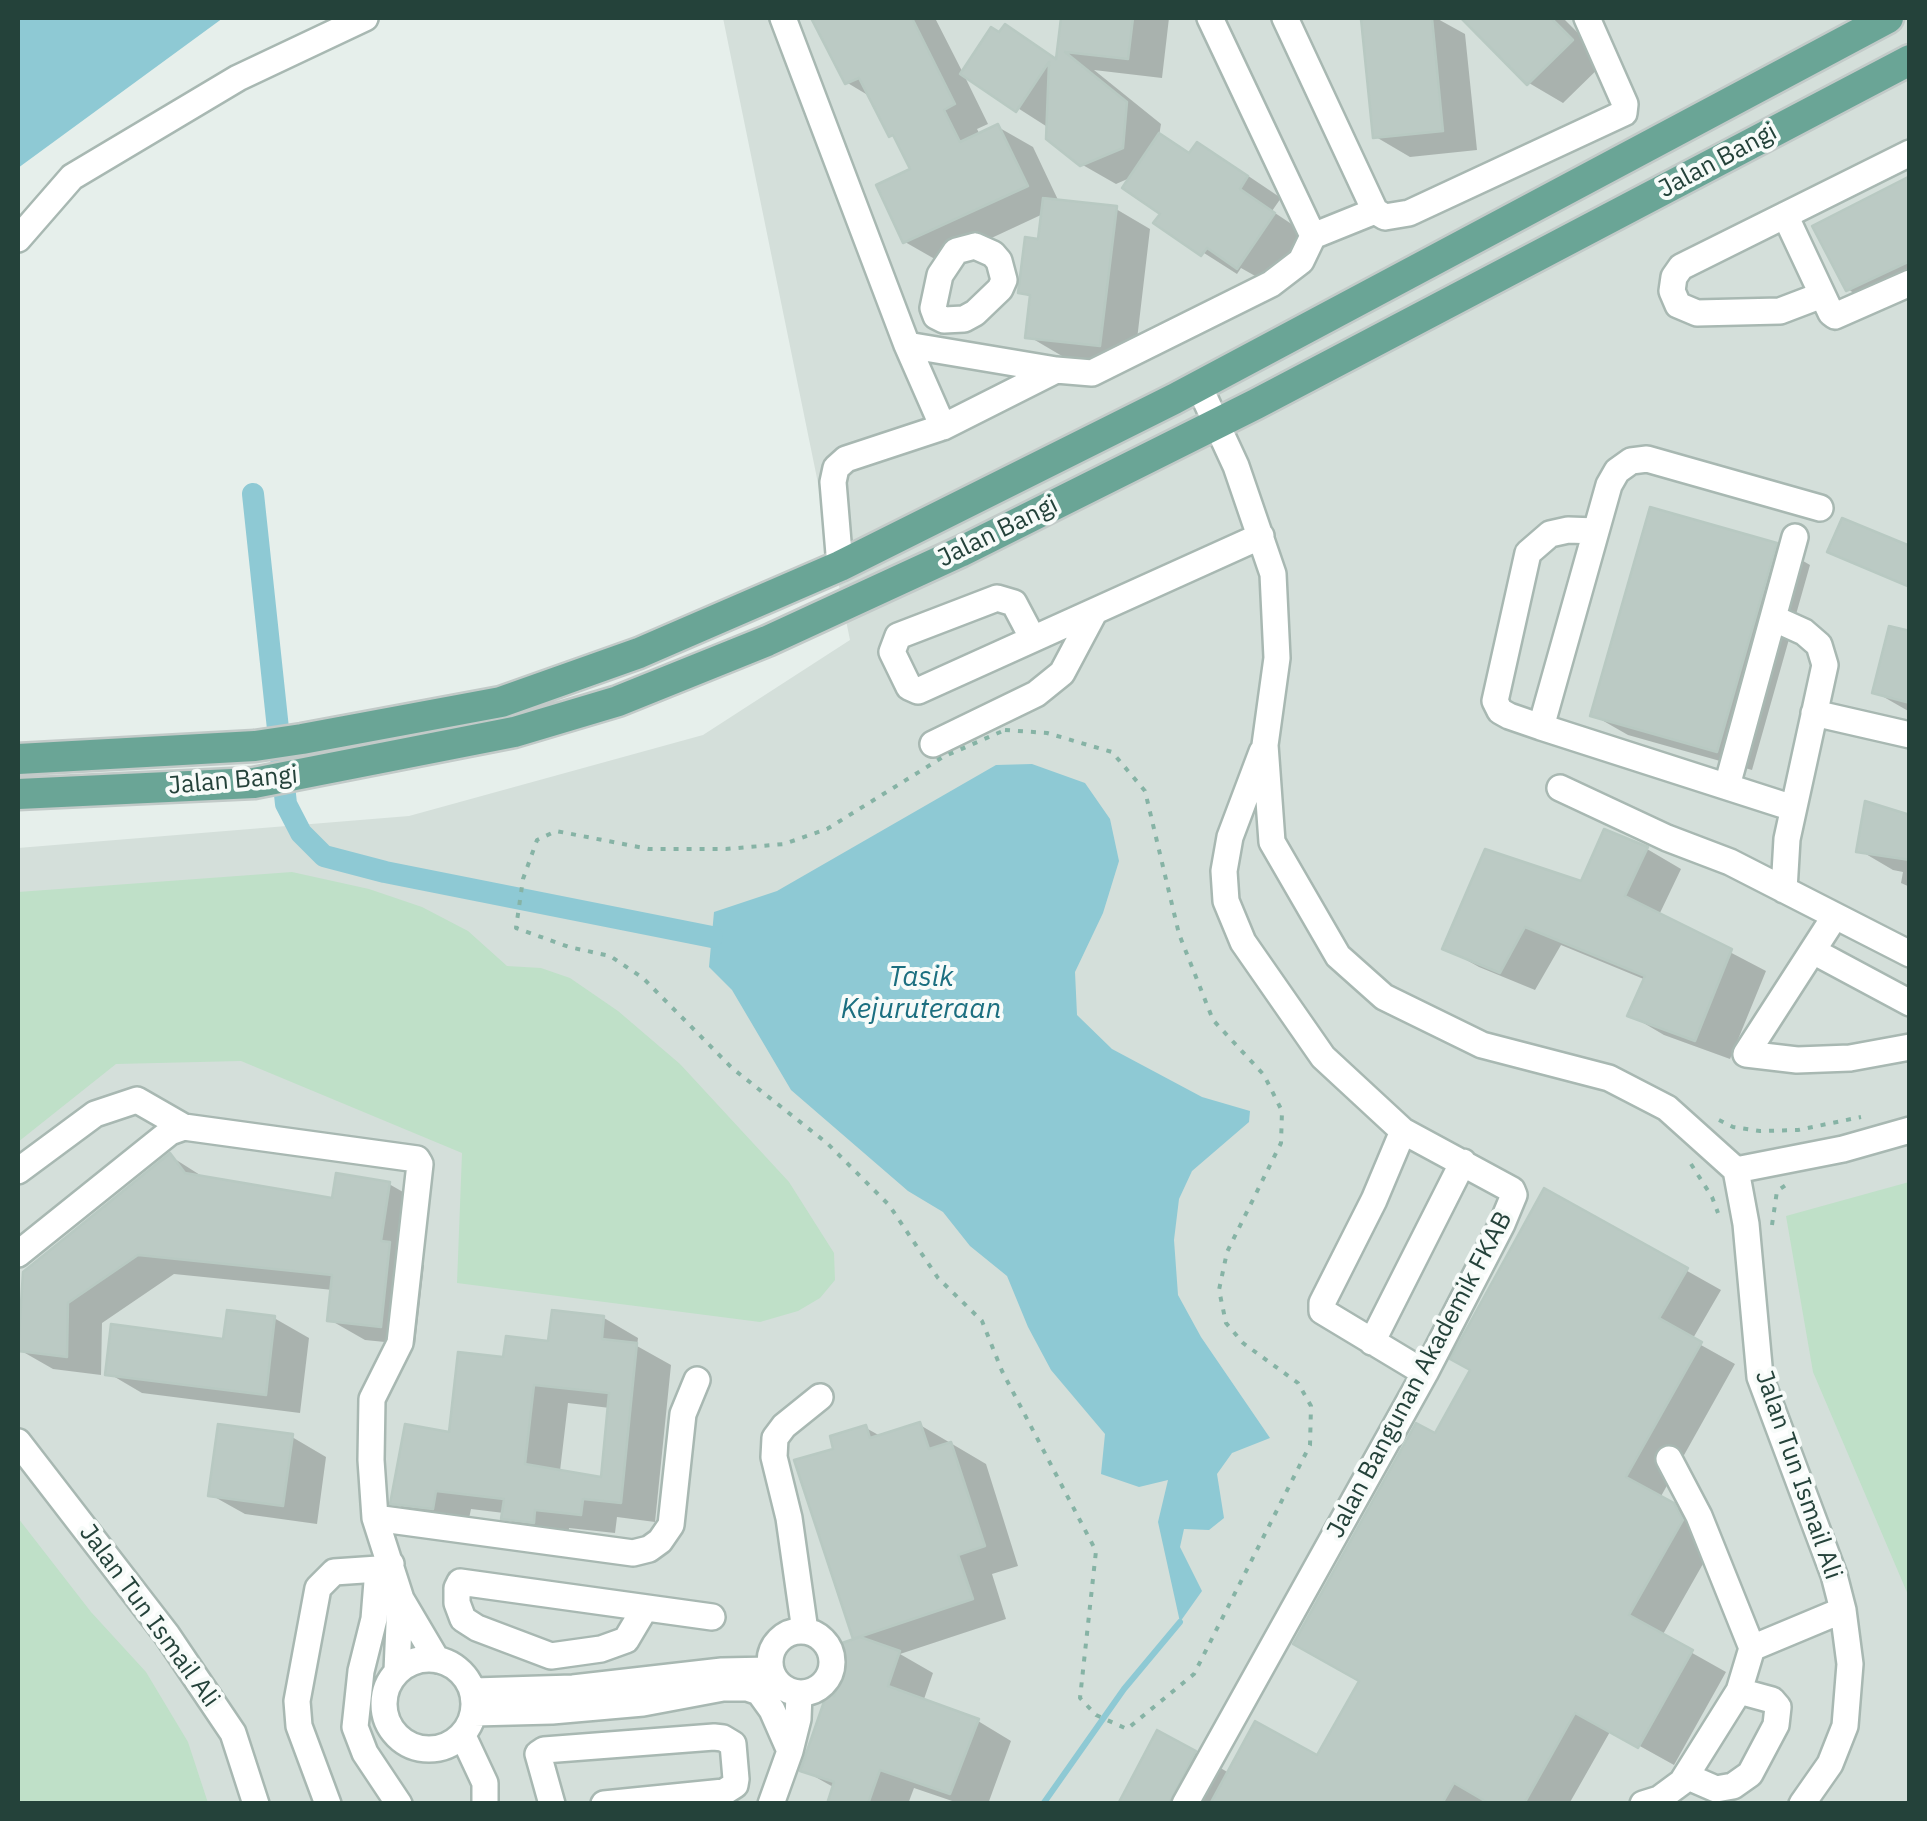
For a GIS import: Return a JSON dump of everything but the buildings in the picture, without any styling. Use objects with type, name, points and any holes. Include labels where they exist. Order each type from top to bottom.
[{"type":"main road","name":"Jalan Bangi","points":[[18,759],[256,746],[501,702],[639,654],[840,566],[1199,386],[1888,18]]},
{"type":"main road","name":"Jalan Bangi","points":[[18,794],[254,783],[514,732],[618,702],[766,641],[960,552],[1216,424],[1910,60]]},
{"type":"street","points":[[18,239],[72,177],[238,78],[365,18]]},
{"type":"street","points":[[784,18],[907,345],[943,426]]},
{"type":"street","points":[[1210,18],[1313,236]]},
{"type":"street","points":[[1285,18],[1375,211],[1385,216],[1409,213],[1624,113],[1625,104],[1587,18]]},
{"type":"street","points":[[1822,295],[1780,310],[1697,313],[1678,305],[1672,291],[1674,276],[1681,267],[1910,153]]},
{"type":"street","points":[[907,345],[1092,373],[1271,284],[1300,260],[1313,236],[1375,211]]},
{"type":"street","points":[[1786,215],[1835,316],[1910,283]]},
{"type":"street","points":[[907,345],[936,316]]},
{"type":"street","points":[[840,566],[832,482],[836,468],[846,459],[943,426],[1056,370]]},
{"type":"street","points":[[1199,386],[1250,503],[1273,574],[1277,658],[1264,746],[1272,842],[1338,956],[1384,997],[1482,1045],[1609,1078],[1667,1108],[1736,1170],[1843,1149],[1910,1130]]},
{"type":"street","points":[[1541,727],[1609,484],[1616,471],[1631,461],[1647,459],[1820,508]]},
{"type":"street","points":[[1596,531],[1550,534],[1528,554],[1495,701],[1500,711],[1794,808]]},
{"type":"street","points":[[1033,639],[1014,604],[997,598],[898,636],[892,652],[902,678],[918,691],[1261,536]]},
{"type":"street","points":[[1727,786],[1795,537]]},
{"type":"street","points":[[933,744],[1036,694],[1062,672],[1095,611]]},
{"type":"street","points":[[1773,618],[1804,632],[1819,645],[1826,665],[1787,839],[1784,890]]},
{"type":"street","points":[[1814,714],[1910,734]]},
{"type":"street","name":"Jalan Bangunan Akademik FKAB","points":[[1186,1804],[1426,1373],[1512,1202],[1512,1190],[1403,1131],[1323,1057],[1243,942],[1226,901],[1224,871],[1230,837],[1264,746]]},
{"type":"street","points":[[1560,788],[1667,838],[1730,862],[1910,954]]},
{"type":"street","points":[[1835,916],[1746,1054],[1798,1060],[1850,1058],[1910,1047]]},
{"type":"street","points":[[1813,951],[1910,1003]]},
{"type":"street","points":[[18,1171],[94,1114],[137,1100],[184,1127],[411,1156],[420,1164],[400,1343],[372,1399],[371,1460],[375,1518],[384,1567],[437,1660]]},
{"type":"street","points":[[18,1254],[170,1132],[184,1127]]},
{"type":"street","points":[[1403,1131],[1322,1310],[1326,1316],[1426,1373]]},
{"type":"street","points":[[1372,1342],[1463,1162]]},
{"type":"street","name":"Jalan Tun Ismail Ali","points":[[1736,1170],[1746,1224],[1760,1377],[1834,1575],[1850,1664],[1845,1726],[1830,1764],[1802,1804]]},
{"type":"street","points":[[375,1518],[633,1553],[649,1549],[671,1526],[682,1414],[697,1380]]},
{"type":"street","points":[[806,1631],[789,1518],[774,1456],[775,1438],[820,1397]]},
{"type":"street","name":"Jalan Tun Ismail Ali","points":[[18,1442],[167,1634],[233,1734],[256,1804]]},
{"type":"street","points":[[1642,1804],[1659,1799],[1686,1776],[1738,1691],[1752,1648],[1699,1516],[1668,1459]]},
{"type":"street","points":[[328,1804],[299,1726],[297,1701],[318,1588],[334,1572],[384,1567]]},
{"type":"street","points":[[384,1567],[361,1672],[355,1727],[365,1753],[400,1804]]},
{"type":"street","points":[[644,1608],[626,1640],[601,1650],[551,1656],[476,1628],[463,1619],[457,1603],[460,1582],[712,1617]]},
{"type":"street","points":[[397,1671],[400,1599]]},
{"type":"street","points":[[1752,1648],[1843,1610]]},
{"type":"street","points":[[806,1631],[820,1637],[830,1650],[834,1666],[828,1681],[815,1691],[799,1694],[781,1687],[770,1670],[770,1655],[777,1642],[790,1632],[806,1631]]},
{"type":"street","points":[[551,1656],[551,1700]]},
{"type":"street","points":[[485,1793],[463,1722],[461,1672],[437,1660],[418,1660],[397,1671],[388,1685],[384,1705],[388,1726],[402,1741],[421,1750],[463,1722],[551,1700],[641,1692],[770,1670]]},
{"type":"street","points":[[723,1680],[759,1692],[772,1710],[790,1751]]},
{"type":"street","points":[[1686,1776],[1716,1789],[1733,1786],[1750,1774],[1776,1725],[1778,1706],[1772,1700],[1738,1691]]},
{"type":"street","points":[[641,1692],[648,1740]]},
{"type":"street","points":[[772,1804],[798,1719],[799,1694]]},
{"type":"street","points":[[552,1804],[540,1751],[648,1740],[724,1738],[733,1744],[735,1786],[724,1792],[604,1804]]},
{"type":"path","points":[[1005,730],[1046,733],[1112,752],[1146,791],[1179,934],[1213,1020],[1264,1075],[1282,1111],[1281,1143],[1227,1252],[1220,1290],[1226,1322],[1243,1344],[1298,1383],[1311,1406],[1310,1445],[1194,1674],[1127,1729],[1096,1715],[1080,1698],[1096,1551],[1002,1371],[982,1320],[938,1278],[889,1205],[828,1144],[732,1068],[643,978],[610,956],[569,947],[516,928],[523,878],[537,840],[556,831],[649,849],[784,844],[826,828],[943,757],[1005,730]]},
{"type":"path","points":[[1771,1238],[1777,1192],[1790,1182]]},
{"type":"shaded area","points":[[723,18],[1909,18],[1909,1803],[18,1804],[18,848],[409,816],[703,735],[850,640]]},
{"type":"green space","points":[[292,872],[369,889],[422,907],[468,931],[507,966],[541,968],[570,978],[618,1011],[680,1064],[789,1182],[834,1253],[835,1280],[820,1298],[798,1311],[760,1322],[457,1283],[462,1153],[241,1061],[116,1064],[18,1142],[18,892]]},
{"type":"green space","points":[[1910,1182],[1909,1597],[1813,1372],[1786,1216]]},
{"type":"green space","points":[[18,1518],[91,1612],[146,1672],[188,1742],[208,1803],[18,1803]]},
{"type":"water","points":[[18,18],[223,18],[18,168]]},
{"type":"water","name":"Tasik Kejuruteraan","points":[[1032,764],[1085,783],[1110,819],[1119,861],[1103,913],[1075,972],[1077,1015],[1112,1049],[1202,1097],[1250,1111],[1249,1122],[1192,1171],[1179,1199],[1174,1240],[1178,1295],[1201,1337],[1270,1438],[1232,1453],[1217,1474],[1224,1518],[1209,1530],[1184,1529],[1180,1547],[1202,1591],[1180,1622],[1158,1522],[1168,1480],[1139,1487],[1101,1474],[1105,1434],[1051,1370],[1007,1276],[970,1246],[943,1212],[908,1191],[791,1090],[732,990],[709,967],[714,912],[777,891],[996,765]]},
{"type":"waterway","points":[[253,494],[286,804],[301,833],[324,856],[385,872],[712,937]]},
{"type":"waterway","points":[[1043,1804],[1124,1689],[1180,1622]]}]
